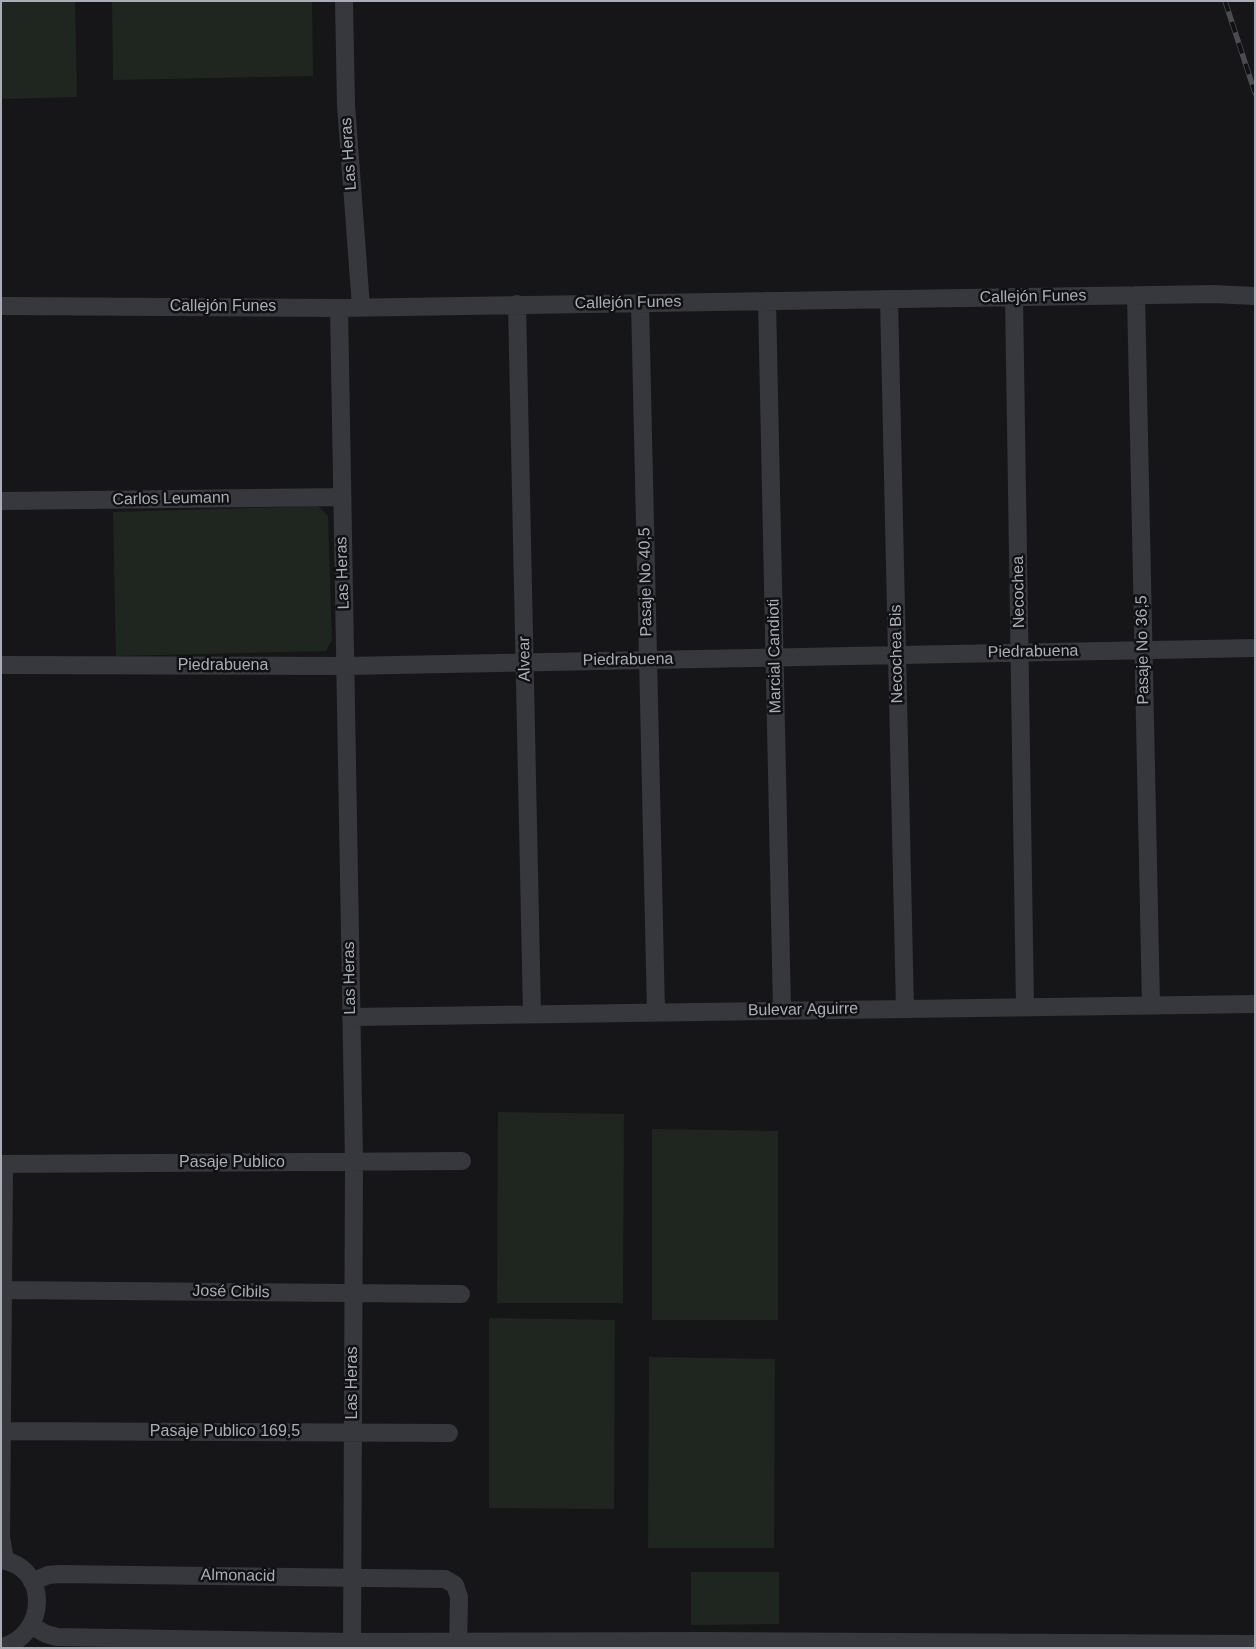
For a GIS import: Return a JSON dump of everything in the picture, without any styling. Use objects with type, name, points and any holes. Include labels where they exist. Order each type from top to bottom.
[{"type":"street","name":"Las Heras","points":[[344,1],[346,104],[361,307]]},
{"type":"street","name":"Callejón Funes","points":[[1,306],[339,308],[1136,295],[1214,294],[1255,296]]},
{"type":"street","name":"Pasaje No 36,5","points":[[1136,295],[1151,1005]]},
{"type":"street","name":"Necochea","points":[[1014,297],[1025,1007]]},
{"type":"street","name":"Necochea Bis","points":[[889,299],[905,1009]]},
{"type":"street","name":"Marcial Candioti","points":[[767,301],[782,1010]]},
{"type":"street","name":"Pasaje No 40,5","points":[[640,302],[656,1012]]},
{"type":"street","name":"Alvear","points":[[517,304],[532,1014]]},
{"type":"street","name":"Las Heras","points":[[339,308],[354,1162],[352,1645]]},
{"type":"street","name":"Carlos Leumann","points":[[1,501],[341,497]]},
{"type":"street","name":"Piedrabuena","points":[[1,666],[346,666],[1255,648]]},
{"type":"street","name":"Bulevar Aguirre","points":[[351,1017],[1255,1004]]},
{"type":"street","name":"Pasaje Publico","points":[[3,1164],[462,1161]]},
{"type":"street","points":[[3,1164],[1,1537],[3,1560],[17,1566],[26,1573],[32,1582],[37,1596],[37,1612],[32,1626],[18,1641],[6,1647]]},
{"type":"street","name":"José Cibils","points":[[2,1290],[461,1294]]},
{"type":"street","name":"Pasaje Publico 169,5","points":[[2,1431],[449,1433]]},
{"type":"street","name":"Almonacid","points":[[32,1582],[48,1575],[59,1574],[445,1579],[454,1585],[459,1597],[458,1644]]},
{"type":"street","points":[[32,1626],[46,1634],[57,1637],[352,1645],[1182,1646],[1255,1644]]},
{"type":"shaded area","points":[[1,1],[75,1],[77,97],[1,99]]},
{"type":"shaded area","points":[[112,1],[312,1],[313,76],[113,80]]},
{"type":"shaded area","points":[[318,506],[328,516],[332,640],[326,651],[116,656],[113,512]]},
{"type":"shaded area","points":[[498,1112],[624,1114],[623,1303],[497,1303]]},
{"type":"shaded area","points":[[652,1129],[778,1131],[778,1320],[652,1320]]},
{"type":"shaded area","points":[[489,1318],[615,1320],[614,1509],[489,1508]]},
{"type":"shaded area","points":[[649,1357],[775,1359],[774,1548],[648,1548]]},
{"type":"shaded area","points":[[691,1572],[779,1572],[779,1624],[691,1625]]},
{"type":"railway","points":[[1225,1],[1255,93]]}]
